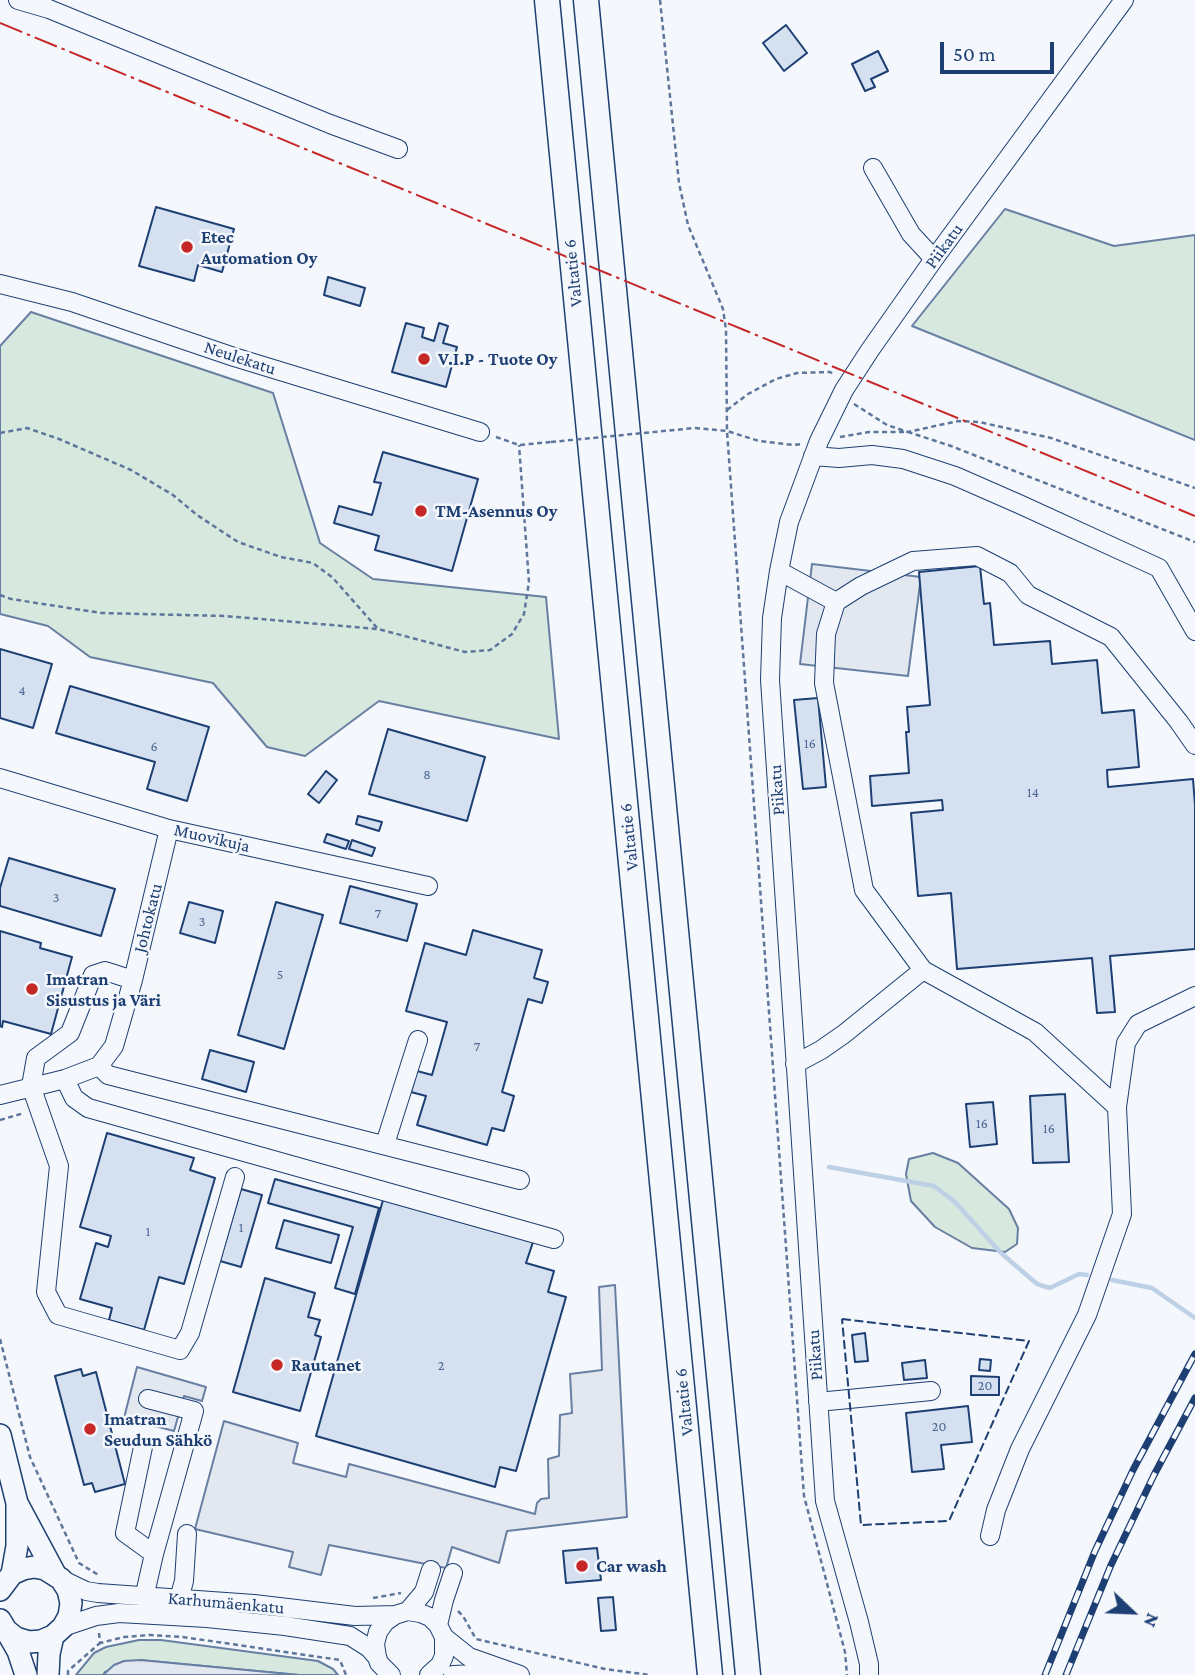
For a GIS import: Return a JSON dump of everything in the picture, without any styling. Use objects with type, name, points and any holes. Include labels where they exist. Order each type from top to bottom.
[{"type":"highway","name":"Valtatie 6","points":[[547,0],[709,1665]]},
{"type":"highway","points":[[586,0],[748,1667]]},
{"type":"main road","points":[[0,1435],[16,1503],[17,1546],[6,1582]]},
{"type":"main road","points":[[16,1503],[68,1590],[71,1603],[69,1615],[49,1654],[48,1675]]},
{"type":"main road","points":[[6,1582],[34,1567],[58,1577]]},
{"type":"main road","points":[[3,1625],[16,1638],[29,1642],[41,1641],[58,1632]]},
{"type":"main road","points":[[3,1625],[18,1651],[26,1675]]},
{"type":"street","points":[[18,0],[49,9],[330,124],[398,149]]},
{"type":"street","name":"Piikatu","points":[[869,1675],[859,1622],[825,1501],[770,680],[772,618],[779,571],[789,522],[813,456],[844,390],[934,259],[1124,0]]},
{"type":"street","points":[[873,168],[911,234],[934,259]]},
{"type":"street","name":"Neulekatu","points":[[0,284],[72,302],[234,357],[480,432]]},
{"type":"street","points":[[813,456],[839,458],[873,455],[903,459],[955,476],[1020,503],[1159,568],[1195,631]]},
{"type":"street","points":[[1117,1107],[1035,1032],[923,970],[864,890],[824,683],[826,634],[836,602],[913,561],[977,556],[1010,573],[1028,595],[1111,637],[1195,745]]},
{"type":"street","points":[[779,571],[836,602]]},
{"type":"street","name":"Muovikuja","points":[[0,778],[169,829],[428,886]]},
{"type":"street","name":"Johtokatu","points":[[99,1066],[114,1046],[133,980],[169,829]]},
{"type":"street","points":[[794,1063],[821,1050],[844,1034],[923,970]]},
{"type":"street","points":[[133,980],[105,971],[93,975],[71,1033],[36,1058],[31,1086],[59,1166],[46,1292],[58,1315],[180,1350],[190,1333],[235,1177]]},
{"type":"street","points":[[990,1536],[996,1510],[1020,1449],[1087,1315],[1122,1214],[1117,1107],[1126,1043],[1138,1024],[1195,996]]},
{"type":"street","points":[[384,1144],[418,1040]]},
{"type":"street","points":[[0,1095],[65,1079],[99,1066],[108,1075],[520,1180]]},
{"type":"street","points":[[65,1079],[74,1098],[88,1108],[554,1239]]},
{"type":"street","points":[[818,1402],[931,1391]]},
{"type":"street","points":[[144,1598],[194,1411],[148,1399]]},
{"type":"street","points":[[143,1447],[125,1533],[154,1554]]},
{"type":"street","points":[[178,1599],[184,1581],[187,1534]]},
{"type":"street","points":[[377,1657],[375,1644],[378,1632],[385,1622],[402,1613],[424,1592],[431,1570]]},
{"type":"street","points":[[429,1675],[440,1665],[444,1656],[441,1631],[444,1600],[453,1573]]},
{"type":"street","name":"Karhumäenkatu","points":[[58,1577],[86,1591],[99,1585],[144,1598],[254,1604],[355,1616],[402,1613]]},
{"type":"street","name":"Karhumäenkatu","points":[[58,1632],[96,1616],[119,1613],[285,1626],[357,1639],[377,1657],[379,1663],[391,1675]]},
{"type":"street","points":[[402,1613],[420,1613],[469,1657],[514,1674]]},
{"type":"street","points":[[453,1675],[514,1674]]},
{"type":"path","points":[[660,0],[681,193],[688,225],[718,296],[726,331],[727,431],[804,1496],[845,1652],[847,1675]]},
{"type":"path","points":[[727,410],[748,394],[776,379],[797,373],[830,372],[838,377],[853,403],[864,412],[887,425],[908,432],[958,421],[979,422],[1051,438],[1195,488]]},
{"type":"path","points":[[0,433],[27,428],[59,439],[141,476],[173,495],[197,515],[238,542],[313,563],[332,578],[378,629]]},
{"type":"path","points":[[480,432],[519,445],[695,428],[727,431]]},
{"type":"path","points":[[0,595],[101,613],[225,617],[378,629],[465,652],[490,650],[512,634],[524,614],[529,582],[519,445]]},
{"type":"path","points":[[0,1339],[30,1457],[79,1563],[99,1585],[111,1576]]},
{"type":"path","points":[[366,1600],[394,1593],[424,1592]]},
{"type":"path","points":[[444,1600],[463,1616],[476,1639],[605,1669],[650,1675]]},
{"type":"path","points":[[96,1616],[100,1643]]},
{"type":"path","points":[[68,1675],[68,1671],[100,1643],[137,1636],[183,1637],[340,1660],[346,1675]]},
{"type":"shaded area","points":[[1005,209],[1114,246],[1195,235],[1195,440],[912,326]]},
{"type":"shaded area","points":[[31,312],[273,393],[320,543],[373,579],[546,597],[559,739],[379,701],[305,756],[267,747],[213,683],[90,657],[48,626],[0,614],[0,346]]},
{"type":"shaded area","points":[[812,564],[921,577],[908,676],[800,664]]},
{"type":"shaded area","points":[[933,1153],[958,1163],[1009,1209],[1018,1228],[1017,1244],[1005,1252],[972,1248],[935,1227],[911,1201],[906,1174],[909,1159]]},
{"type":"shaded area","points":[[615,1285],[627,1517],[507,1531],[499,1563],[452,1547],[446,1568],[329,1545],[321,1575],[289,1567],[293,1552],[195,1529],[224,1421],[298,1443],[293,1463],[346,1477],[349,1464],[535,1514],[537,1503],[541,1499],[549,1498],[548,1459],[559,1456],[560,1415],[572,1413],[570,1374],[602,1370],[599,1287]]},
{"type":"shaded area","points":[[137,1367],[206,1387],[202,1401],[184,1396],[174,1431],[124,1418]]},
{"type":"shaded area","points":[[139,1640],[161,1640],[318,1661],[338,1675],[299,1675],[140,1660],[103,1675],[76,1675],[94,1653],[106,1647]]},
{"type":"shaded area","points":[[140,1660],[299,1675],[103,1675],[114,1665]]},
{"type":"building","points":[[786,25],[807,53],[784,71],[763,43]]},
{"type":"building","points":[[878,51],[888,71],[871,79],[875,87],[865,91],[852,64]]},
{"type":"building","name":"Etec Automation Oy","points":[[156,207],[234,229],[222,272],[198,265],[194,281],[139,266]]},
{"type":"building","points":[[328,277],[365,288],[360,306],[324,295]]},
{"type":"building","name":"V.I.P - Tuote Oy","points":[[406,323],[424,328],[422,337],[434,341],[439,323],[448,326],[443,343],[457,347],[446,387],[392,372]]},
{"type":"building","name":"TM-Asennus Oy","points":[[383,452],[478,479],[452,571],[375,550],[379,536],[334,523],[339,506],[372,515],[381,483],[374,482]]},
{"type":"building","points":[[980,566],[984,604],[990,603],[994,645],[1050,641],[1052,664],[1097,660],[1102,713],[1134,710],[1139,767],[1107,770],[1108,787],[1193,779],[1195,949],[1110,956],[1115,1012],[1097,1013],[1092,958],[957,969],[951,893],[918,896],[911,813],[943,810],[942,800],[872,806],[870,776],[909,773],[907,707],[930,705],[919,572]]},
{"type":"building","points":[[0,649],[52,664],[33,728],[0,718]]},
{"type":"building","points":[[70,686],[209,727],[187,801],[147,789],[155,762],[56,733]]},
{"type":"building","points":[[818,698],[826,787],[803,789],[794,700]]},
{"type":"building","points":[[388,729],[485,757],[467,821],[369,794]]},
{"type":"building","points":[[326,771],[337,780],[319,803],[308,794]]},
{"type":"building","points":[[358,816],[382,822],[379,831],[356,824]]},
{"type":"building","points":[[327,834],[349,841],[346,849],[324,842]]},
{"type":"building","points":[[352,840],[375,848],[372,856],[349,849]]},
{"type":"building","points":[[9,858],[115,889],[101,936],[0,906],[0,888]]},
{"type":"building","points":[[350,886],[417,904],[407,941],[340,923]]},
{"type":"building","points":[[189,902],[223,911],[215,943],[180,933]]},
{"type":"building","points":[[276,902],[323,915],[284,1049],[238,1035]]},
{"type":"building","points":[[473,930],[542,950],[534,978],[548,982],[542,1003],[528,999],[502,1092],[514,1096],[504,1131],[492,1128],[487,1145],[417,1125],[426,1096],[411,1092],[417,1071],[432,1075],[447,1022],[406,1011],[425,943],[466,955]]},
{"type":"building","name":"Imatran Sisustus ja Väri","points":[[0,931],[41,943],[40,948],[72,957],[51,1034],[3,1021],[2,1027],[0,1026]]},
{"type":"building","points":[[210,1050],[254,1062],[246,1092],[202,1079]]},
{"type":"building","points":[[1065,1094],[1069,1162],[1033,1163],[1030,1096]]},
{"type":"building","points":[[993,1102],[997,1144],[970,1147],[966,1104]]},
{"type":"building","points":[[107,1133],[194,1158],[190,1170],[215,1178],[184,1284],[159,1277],[144,1330],[109,1320],[112,1308],[80,1299],[96,1243],[108,1247],[111,1236],[80,1227]]},
{"type":"building","points":[[275,1179],[379,1208],[355,1294],[335,1288],[353,1227],[268,1203]]},
{"type":"building","points":[[241,1189],[262,1195],[241,1267],[220,1261]]},
{"type":"building","points":[[383,1200],[533,1242],[526,1263],[554,1271],[548,1292],[566,1297],[516,1471],[500,1467],[495,1487],[316,1436]]},
{"type":"building","points":[[284,1220],[339,1235],[331,1263],[276,1248]]},
{"type":"building","name":"Rautanet","points":[[265,1278],[315,1293],[308,1317],[320,1320],[315,1335],[321,1337],[300,1411],[233,1392]]},
{"type":"building","points":[[865,1333],[868,1361],[855,1362],[852,1335]]},
{"type":"building","points":[[980,1359],[991,1360],[990,1371],[979,1370]]},
{"type":"building","points":[[925,1360],[927,1378],[904,1380],[902,1363]]},
{"type":"building","name":"Imatran Seudun Sähkö","points":[[81,1369],[83,1376],[96,1372],[125,1484],[95,1492],[92,1483],[84,1485],[55,1376]]},
{"type":"building","points":[[971,1376],[999,1377],[999,1395],[971,1395]]},
{"type":"building","points":[[968,1406],[972,1442],[941,1445],[944,1469],[912,1472],[906,1413]]},
{"type":"building","name":"Car wash","points":[[597,1548],[601,1580],[566,1583],[563,1551]]},
{"type":"building","points":[[613,1597],[616,1630],[601,1631],[598,1598]]},
{"type":"waterway","points":[[829,1167],[934,1186],[955,1202],[1001,1253],[1037,1284],[1050,1288],[1079,1274],[1087,1275]]},
{"type":"waterway","points":[[1112,1280],[1152,1288],[1195,1318]]},
{"type":"railway","points":[[1045,1675],[1095,1551],[1133,1470],[1195,1354]]},
{"type":"railway","points":[[1066,1675],[1111,1565],[1195,1398]]},
{"type":"fence","points":[[842,1319],[1029,1341],[949,1521],[861,1525],[842,1319]]},
{"type":"power","points":[[0,23],[1195,516]]},
{"type":"place","name":"Etec Automation Oy","points":[[187,247]]},
{"type":"place","name":"V.I.P - Tuote Oy","points":[[424,359]]},
{"type":"place","name":"TM-Asennus Oy","points":[[421,511]]},
{"type":"place","name":"Imatran Sisustus ja Väri","points":[[32,989]]},
{"type":"place","name":"Rautanet","points":[[277,1365]]},
{"type":"place","name":"Imatran Seudun Sähkö","points":[[90,1429]]},
{"type":"place","name":"Car wash","points":[[582,1566]]}]
